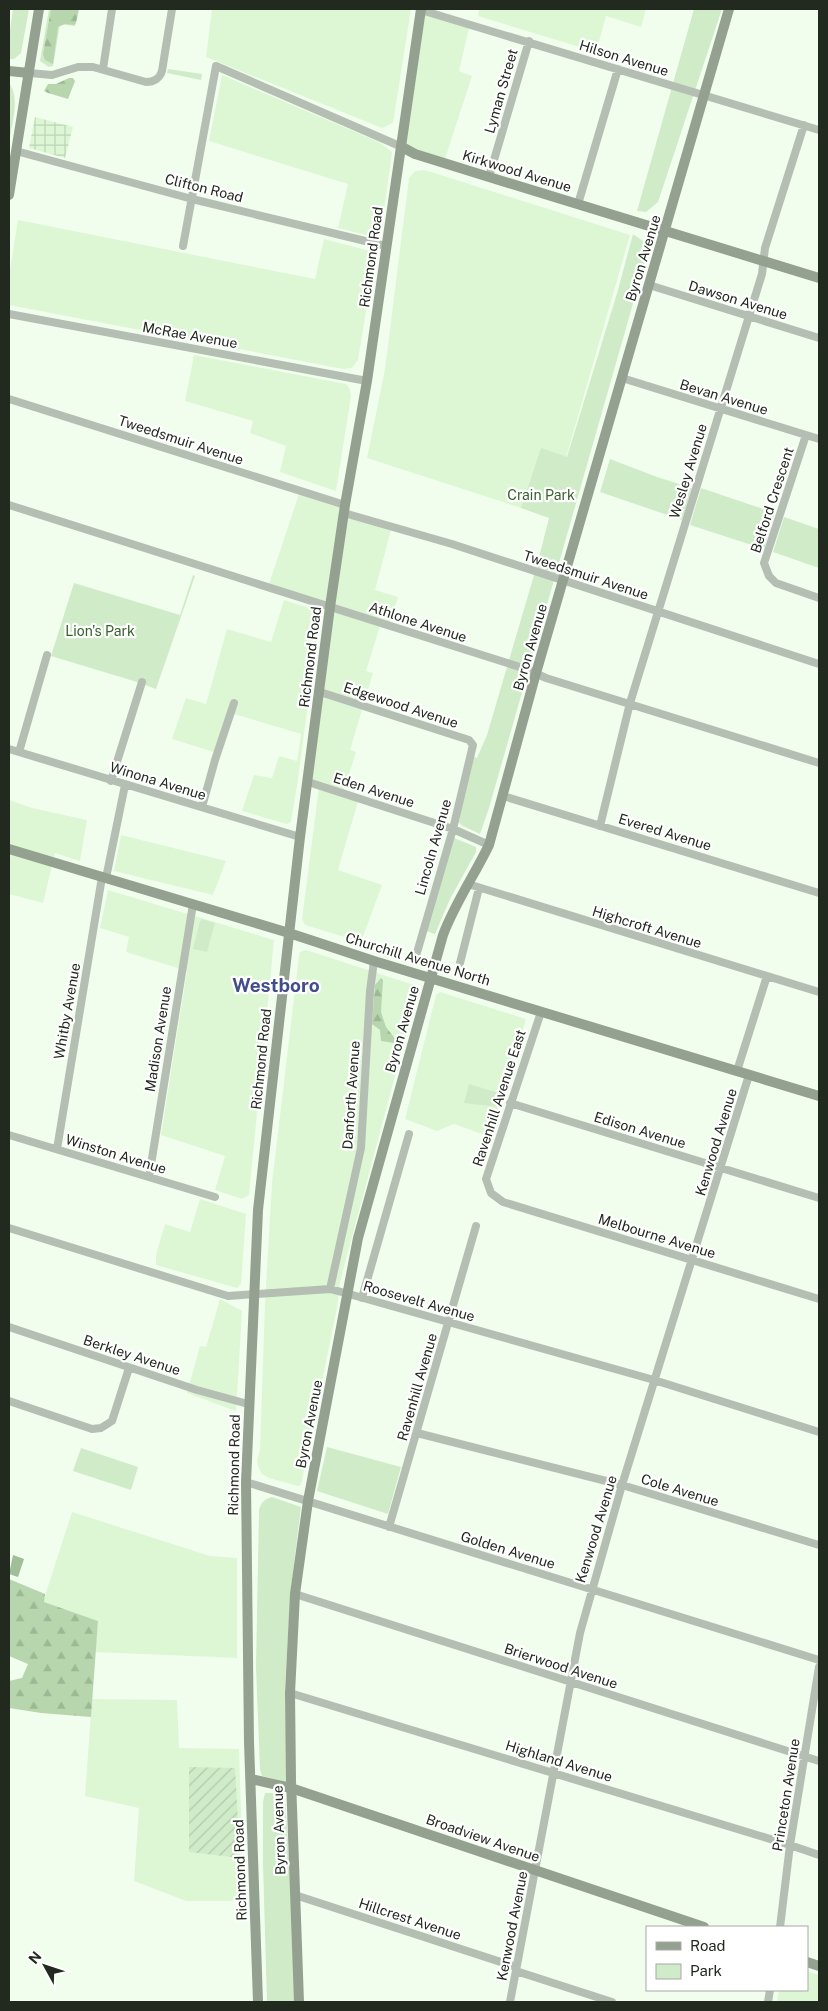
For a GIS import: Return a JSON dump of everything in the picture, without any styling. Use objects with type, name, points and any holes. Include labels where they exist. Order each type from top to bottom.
[{"type":"main road","points":[[9,195],[38,9]]},
{"type":"main road","name":"Richmond Road","points":[[258,2002],[251,1779],[246,1482],[248,1404],[260,1184],[300,837],[330,607],[367,381],[421,9]]},
{"type":"main road","name":"Byron Avenue","points":[[299,2002],[291,1788],[290,1693],[295,1594],[308,1501],[362,1224],[431,978],[451,914],[489,845],[536,673],[729,9]]},
{"type":"main road","points":[[9,71],[29,73]]},
{"type":"main road","name":"Kirkwood Avenue","points":[[402,147],[415,154],[819,278]]},
{"type":"main road","name":"Churchill Avenue North","points":[[9,852],[290,933],[374,961],[819,1096]]},
{"type":"main road","name":"Broadview Avenue","points":[[251,1779],[291,1788],[701,1926]]},
{"type":"street","points":[[103,69],[112,9]]},
{"type":"street","points":[[29,73],[43,76],[60,74],[78,67],[93,67],[146,82],[153,81],[159,77],[162,71],[172,9]]},
{"type":"street","name":"Hilson Avenue","points":[[421,9],[819,130]]},
{"type":"street","name":"Lyman Street","points":[[489,177],[529,41]]},
{"type":"street","name":"Kirkwood Avenue","points":[[192,199],[216,66],[402,147]]},
{"type":"street","points":[[578,204],[618,70]]},
{"type":"street","name":"Wesley Avenue","points":[[600,826],[630,703],[762,274],[765,248],[804,125]]},
{"type":"street","name":"Clifton Road","points":[[16,151],[192,199],[386,246]]},
{"type":"street","points":[[183,246],[192,199]]},
{"type":"street","name":"Dawson Avenue","points":[[649,285],[819,338]]},
{"type":"street","name":"McRae Avenue","points":[[9,314],[367,381]]},
{"type":"street","name":"Bevan Avenue","points":[[622,378],[819,440]]},
{"type":"street","name":"Tweedsmuir Avenue","points":[[9,399],[819,664]]},
{"type":"street","name":"Belford Crescent","points":[[806,435],[764,563],[768,576],[776,583],[819,598]]},
{"type":"street","name":"Athlone Avenue","points":[[9,505],[819,763]]},
{"type":"street","points":[[19,752],[47,655]]},
{"type":"street","points":[[111,781],[142,682]]},
{"type":"street","name":"Edgewood Avenue","points":[[320,692],[469,740],[473,745]]},
{"type":"street","points":[[202,807],[234,703]]},
{"type":"street","name":"Lincoln Avenue","points":[[416,956],[452,829],[473,745]]},
{"type":"street","name":"Winona Avenue","points":[[9,749],[300,837]]},
{"type":"street","name":"Eden Avenue","points":[[308,782],[452,829],[489,845]]},
{"type":"street","name":"Whitby Avenue","points":[[57,1149],[104,878],[125,785]]},
{"type":"street","name":"Evered Avenue","points":[[503,796],[819,893]]},
{"type":"street","name":"Highcroft Avenue","points":[[468,884],[819,992]]},
{"type":"street","points":[[460,963],[480,888]]},
{"type":"street","name":"Madison Avenue","points":[[149,1177],[193,904]]},
{"type":"street","name":"Danforth Avenue","points":[[330,1289],[361,1148],[370,991],[374,961]]},
{"type":"street","name":"Kenwood Avenue","points":[[738,1071],[767,976]]},
{"type":"street","name":"Ravenhill Avenue East","points":[[491,1193],[486,1180],[541,1012]]},
{"type":"street","name":"Kenwood Avenue","points":[[510,2002],[570,1682],[591,1589],[749,1075]]},
{"type":"street","name":"Edison Avenue","points":[[510,1103],[819,1198]]},
{"type":"street","points":[[362,1298],[409,1134]]},
{"type":"street","name":"Winston Avenue","points":[[9,1135],[215,1197]]},
{"type":"street","name":"Melbourne Avenue","points":[[491,1193],[503,1202],[819,1299]]},
{"type":"street","name":"Ravenhill Avenue","points":[[389,1527],[476,1226]]},
{"type":"street","name":"Roosevelt Avenue","points":[[9,1228],[228,1296],[330,1289],[654,1380],[819,1432]]},
{"type":"street","name":"Berkley Avenue","points":[[9,1327],[129,1368],[216,1396],[248,1404]]},
{"type":"street","points":[[9,1401],[92,1429],[101,1428],[112,1421],[129,1368]]},
{"type":"street","name":"Cole Avenue","points":[[417,1433],[622,1485],[819,1545]]},
{"type":"street","name":"Golden Avenue","points":[[246,1482],[819,1660]]},
{"type":"street","name":"Brierwood Avenue","points":[[295,1594],[819,1761]]},
{"type":"street","name":"Princeton Avenue","points":[[780,1926],[790,1845],[819,1667]]},
{"type":"street","name":"Highland Avenue","points":[[290,1693],[819,1855]]},
{"type":"street","name":"Hillcrest Avenue","points":[[295,1895],[612,2002]]},
{"type":"shaded area","points":[[212,9],[411,9],[393,123],[382,128],[206,57]]},
{"type":"shaded area","points":[[477,9],[646,9],[641,27],[606,16],[596,52],[478,16],[479,10]]},
{"type":"shaded area","points":[[421,10],[470,24],[459,71],[472,76],[444,162],[402,147]]},
{"type":"shaded area","points":[[222,75],[379,142],[392,152],[381,233],[374,237],[338,228],[348,184],[209,141]]},
{"type":"shaded area","points":[[35,117],[73,127],[65,158],[29,148]]},
{"type":"shaded area","points":[[425,170],[630,235],[549,517],[367,458],[385,369],[409,178],[415,171]]},
{"type":"shaded area","points":[[18,220],[315,279],[324,239],[370,251],[375,255],[358,360],[352,368],[343,369],[9,305],[9,276]]},
{"type":"shaded area","points":[[194,355],[346,384],[350,389],[351,396],[336,491],[280,472],[286,446],[250,433],[253,421],[185,401]]},
{"type":"shaded area","points":[[300,491],[345,505],[344,513],[392,526],[375,590],[398,597],[389,626],[381,623],[366,671],[373,673],[350,750],[356,752],[343,793],[359,798],[338,870],[382,885],[361,942],[305,925],[302,919],[319,787],[308,782],[330,607],[268,587]]},
{"type":"shaded area","points":[[284,600],[320,613],[298,779],[291,822],[287,824],[242,811],[254,775],[272,778],[279,756],[297,761],[301,734],[234,714],[220,754],[172,739],[186,698],[206,704],[227,629],[271,642]]},
{"type":"shaded area","points":[[9,800],[32,808],[87,820],[80,861],[55,853],[43,903],[9,894]]},
{"type":"shaded area","points":[[121,835],[226,861],[213,895],[114,871]]},
{"type":"shaded area","points":[[108,890],[274,940],[249,1195],[242,1199],[215,1190],[225,1156],[161,1135],[187,971],[126,952],[129,937],[100,928]]},
{"type":"shaded area","points":[[306,950],[414,985],[417,994],[340,1282],[337,1308],[301,1485],[298,1486],[269,1478],[262,1474],[257,1460],[260,1450],[265,1303],[272,1183],[299,956],[300,952]]},
{"type":"shaded area","points":[[440,992],[526,1019],[490,1137],[454,1124],[437,1131],[405,1119],[436,995]]},
{"type":"shaded area","points":[[200,1199],[246,1214],[241,1284],[237,1288],[156,1265],[156,1255],[165,1224],[190,1232]]},
{"type":"shaded area","points":[[220,1299],[242,1311],[236,1411],[187,1393],[200,1346],[206,1347]]},
{"type":"shaded area","points":[[72,1512],[210,1556],[237,1558],[237,1658],[95,1652],[98,1621],[43,1602]]},
{"type":"shaded area","points":[[13,1555],[24,1559],[18,1577],[9,1574]]},
{"type":"shaded area","points":[[92,1699],[177,1700],[179,1748],[239,1749],[244,1901],[186,1901],[134,1881],[139,1808],[85,1796]]},
{"type":"shaded area","points":[[808,1971],[819,1975],[819,2002],[777,2002],[779,1991],[808,1991]]},
{"type":"green space","points":[[13,9],[29,9],[21,53],[14,59],[9,59],[9,37]]},
{"type":"green space","points":[[49,9],[78,9],[75,26],[60,24],[53,66],[49,67],[40,61]]},
{"type":"green space","points":[[51,9],[79,9],[74,25],[65,24],[58,27],[53,64],[45,60],[43,54]]},
{"type":"green space","points":[[694,9],[722,9],[658,202],[646,212],[637,211]]},
{"type":"green space","points":[[168,69],[202,74],[201,80],[167,73]]},
{"type":"green space","points":[[73,78],[75,81],[68,99],[44,91],[48,84],[56,84]]},
{"type":"green space","points":[[9,83],[13,89],[15,104],[9,144]]},
{"type":"green space","name":"Crain Park","points":[[633,234],[646,243],[648,251],[480,834],[461,825],[459,822],[471,756],[477,758],[487,735],[549,518],[521,508],[541,448],[567,457],[618,290]]},
{"type":"green space","points":[[610,459],[692,488],[682,520],[600,492]]},
{"type":"green space","points":[[701,488],[775,513],[764,549],[690,525]]},
{"type":"green space","points":[[784,517],[819,529],[819,568],[773,552]]},
{"type":"green space","name":"Lion's Park","points":[[193,575],[195,576],[156,689],[51,656],[74,583],[180,615]]},
{"type":"green space","points":[[454,838],[476,847],[476,852],[450,899],[435,934],[426,931]]},
{"type":"green space","points":[[202,919],[215,923],[207,952],[193,949]]},
{"type":"green space","points":[[381,978],[383,980],[381,1012],[386,1027],[396,1040],[394,1043],[381,1041],[380,1030],[372,1024],[375,985]]},
{"type":"green space","points":[[469,1084],[502,1094],[499,1107],[464,1103]]},
{"type":"green space","points":[[327,1447],[401,1467],[388,1514],[317,1491]]},
{"type":"green space","points":[[81,1448],[138,1467],[131,1490],[73,1471]]},
{"type":"green space","points":[[272,1497],[301,1507],[291,1588],[285,1686],[287,1782],[262,1776],[260,1770],[256,1667],[259,1510],[264,1501]]},
{"type":"green space","points":[[9,1579],[45,1594],[44,1602],[98,1621],[91,1717],[9,1708],[9,1681],[22,1678],[28,1664],[9,1656]]},
{"type":"green space","points":[[189,1767],[235,1768],[240,1858],[189,1852]]},
{"type":"green space","points":[[265,1793],[285,1795],[295,2002],[267,2002],[263,1864],[263,1802]]},
{"type":"district","name":"Westboro","points":[[276,985]]}]
